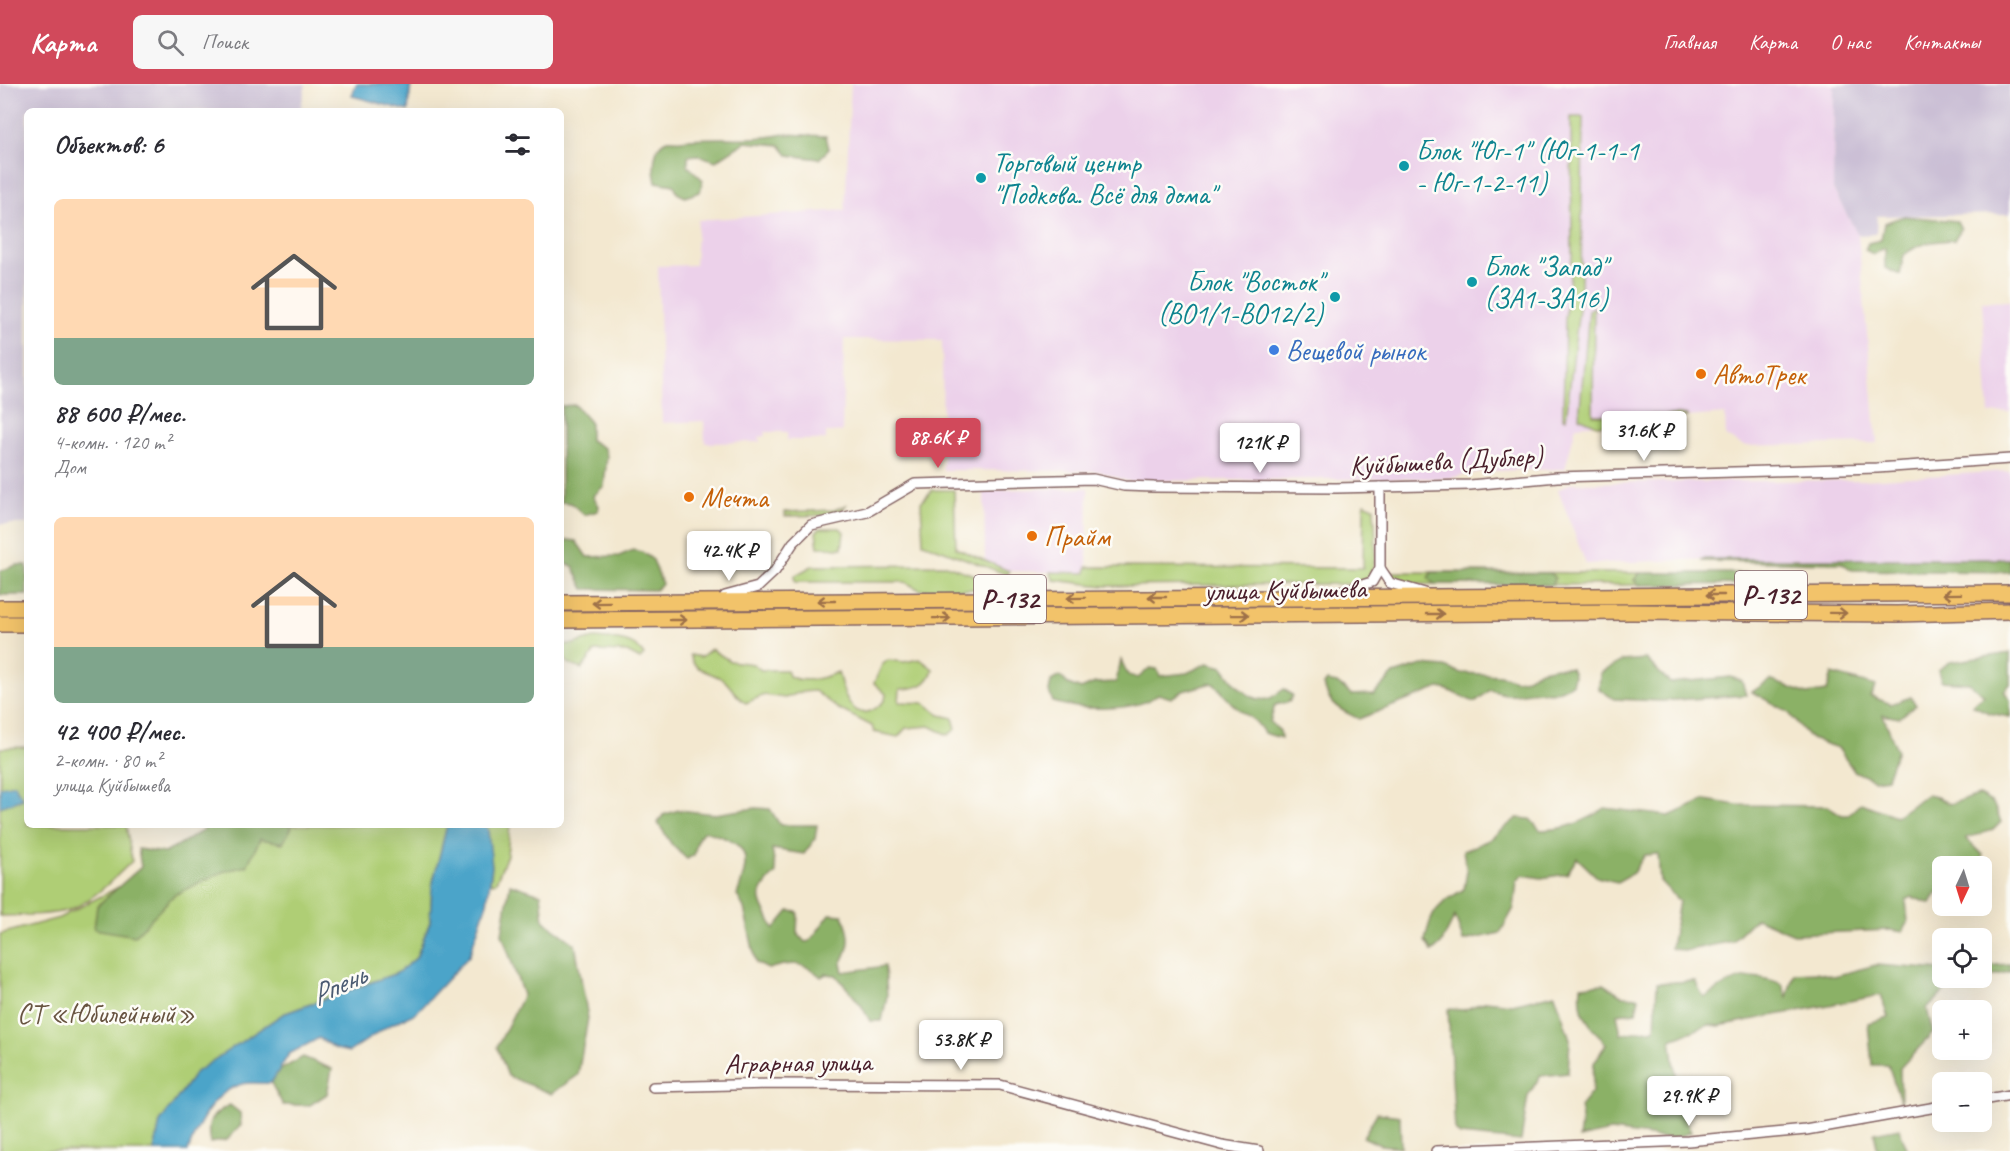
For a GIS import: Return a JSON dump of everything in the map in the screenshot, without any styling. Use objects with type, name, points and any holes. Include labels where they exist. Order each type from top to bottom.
[{"type":"highway","name":"улица Куйбышева","points":[[564,603],[2010,593]]},
{"type":"highway","points":[[0,608],[24,608]]},
{"type":"highway","name":"улица Куйбышева","points":[[564,620],[1632,612],[1898,614],[2010,611]]},
{"type":"highway","points":[[0,624],[24,624]]},
{"type":"street","name":"Куйбышева (Дублер)","points":[[681,602],[733,595],[758,587],[780,565],[793,543],[811,525],[867,512],[915,484],[1093,478],[1124,486],[1279,488],[1470,485],[1557,477],[1877,468],[2010,459]]},
{"type":"street","points":[[1300,598],[1341,592],[1372,582],[1380,568],[1380,487]]},
{"type":"street","points":[[1380,568],[1390,583],[1428,594],[1452,596]]},
{"type":"street","name":"Аграрная улица","points":[[653,1087],[772,1084],[1000,1085],[1222,1145],[1259,1151]]},
{"type":"street","points":[[1992,1098],[2010,1095]]},
{"type":"street","points":[[1436,1151],[1688,1141],[1794,1131],[1932,1108]]},
{"type":"shaded area","points":[[0,84],[306,84],[301,108],[24,108],[24,524],[0,524]]},
{"type":"shaded area","points":[[851,84],[1834,84],[1833,189],[1858,235],[1877,443],[1744,446],[1726,437],[1725,414],[1576,426],[1565,469],[1485,471],[1449,478],[1127,481],[1098,471],[943,470],[942,340],[844,339],[842,432],[826,432],[826,440],[787,440],[787,432],[765,432],[765,436],[759,437],[760,442],[705,443],[704,421],[662,423],[658,266],[695,265],[698,220],[845,210]]},
{"type":"shaded area","points":[[1834,84],[2010,84],[2010,214],[1877,216],[1876,234],[1858,235],[1833,189]]},
{"type":"shaded area","points":[[2010,301],[2010,412],[1989,414],[1982,302]]},
{"type":"shaded area","points":[[2010,471],[2010,559],[1994,560],[1705,559],[1586,564],[1558,490],[1571,483],[1864,480]]},
{"type":"shaded area","points":[[1088,488],[1087,573],[1009,571],[985,560],[984,490]]},
{"type":"green space","points":[[1571,117],[1583,117],[1581,292],[1566,419],[1563,418],[1565,320],[1572,256]]},
{"type":"green space","points":[[784,134],[826,136],[829,149],[819,159],[788,155],[780,145],[745,142],[716,161],[698,155],[688,156],[688,166],[703,180],[700,192],[685,197],[677,193],[674,185],[656,182],[654,165],[656,153],[662,143],[667,140],[758,138]]},
{"type":"green space","points":[[1904,216],[1957,221],[1961,229],[1954,240],[1928,243],[1904,255],[1900,275],[1885,268],[1885,248],[1873,254],[1865,250],[1868,243],[1881,240],[1884,223]]},
{"type":"green space","points":[[1594,307],[1593,415],[1687,415],[1687,417],[1597,425],[1579,417],[1589,311]]},
{"type":"green space","points":[[575,405],[590,422],[590,440],[604,448],[607,456],[604,486],[593,496],[599,506],[598,511],[584,515],[571,503],[564,502],[564,406]]},
{"type":"green space","points":[[932,490],[954,490],[956,548],[1009,571],[1008,575],[923,543],[921,502]]},
{"type":"green space","points":[[1364,503],[1374,507],[1376,551],[1371,572],[1358,584],[1104,586],[1054,580],[1050,572],[1086,573],[1087,567],[1363,568]]},
{"type":"green space","points":[[846,505],[839,515],[785,516],[785,512],[834,510]]},
{"type":"green space","points":[[820,528],[840,528],[844,532],[842,548],[818,547],[816,532]]},
{"type":"green space","points":[[568,540],[576,541],[587,557],[619,556],[633,550],[642,552],[653,560],[662,584],[655,590],[584,589],[573,566],[564,563],[564,542]]},
{"type":"green space","points":[[1705,559],[2010,559],[2010,572],[1852,570],[1842,563],[1701,561]]},
{"type":"green space","points":[[24,565],[24,595],[0,595],[0,571]]},
{"type":"green space","points":[[946,565],[991,581],[988,589],[920,590],[905,582],[795,582],[794,576],[812,566]]},
{"type":"green space","points":[[1390,572],[1640,573],[1634,580],[1639,585],[1406,584],[1393,579]]},
{"type":"green space","points":[[1432,572],[1551,573],[1555,578],[1552,585],[1434,584],[1428,578]]},
{"type":"green space","points":[[1640,573],[1787,573],[1789,578],[1777,584],[1639,585],[1634,580]]},
{"type":"green space","points":[[594,638],[615,640],[634,645],[644,655],[640,659],[627,652],[595,651],[582,669],[572,666],[564,658],[564,644],[570,645]]},
{"type":"green space","points":[[711,649],[730,661],[753,664],[761,670],[787,670],[789,676],[800,680],[820,678],[838,672],[848,700],[859,712],[875,709],[885,700],[886,694],[874,683],[882,665],[888,660],[904,662],[920,659],[933,669],[931,675],[921,685],[900,689],[899,702],[924,703],[940,715],[953,718],[956,729],[948,735],[930,726],[906,728],[898,737],[874,732],[872,726],[837,708],[815,691],[801,692],[785,698],[764,695],[746,703],[725,681],[699,668],[692,661],[690,655],[701,657]]},
{"type":"green space","points":[[2010,653],[2010,684],[2004,691],[2010,700],[2010,717],[1989,713],[1972,705],[1984,695],[1969,683],[1941,681],[1938,670],[1950,662]]},
{"type":"green space","points":[[1646,659],[1670,683],[1731,677],[1742,681],[1746,695],[1662,701],[1614,699],[1599,689],[1600,673],[1622,661]]},
{"type":"green space","points":[[1121,660],[1128,675],[1138,678],[1150,668],[1157,669],[1160,676],[1187,673],[1208,663],[1223,667],[1241,689],[1254,698],[1268,699],[1284,689],[1293,696],[1289,702],[1275,705],[1270,722],[1280,731],[1281,738],[1264,733],[1254,720],[1240,711],[1212,683],[1183,691],[1171,698],[1158,694],[1149,700],[1122,707],[1077,707],[1053,702],[1049,692],[1051,681],[1060,676],[1068,684],[1081,689],[1095,683],[1116,682]]},
{"type":"green space","points":[[1422,665],[1445,667],[1461,673],[1500,675],[1515,680],[1527,678],[1541,670],[1557,667],[1571,668],[1574,675],[1572,684],[1559,690],[1510,694],[1490,690],[1475,702],[1439,688],[1359,719],[1333,703],[1324,685],[1327,681],[1337,683],[1352,695],[1374,694],[1394,674]]},
{"type":"green space","points":[[1832,674],[1876,686],[1870,696],[1891,704],[1911,697],[1916,705],[1899,718],[1883,715],[1897,750],[1887,778],[1874,780],[1854,771],[1838,748],[1811,739],[1788,712],[1752,692],[1770,680],[1807,694],[1827,691]]},
{"type":"green space","points":[[24,747],[24,828],[126,828],[132,861],[98,893],[74,908],[49,914],[0,916],[0,748]]},
{"type":"green space","points":[[1926,795],[1937,797],[1949,804],[1979,795],[1993,803],[2001,822],[1993,830],[1966,838],[1983,856],[1932,856],[1932,902],[1931,904],[1912,897],[1906,900],[1908,923],[1903,932],[1890,930],[1794,934],[1756,918],[1732,941],[1684,951],[1671,948],[1679,901],[1660,881],[1658,854],[1645,855],[1633,873],[1617,882],[1597,877],[1577,858],[1567,874],[1541,878],[1523,875],[1517,881],[1514,908],[1500,933],[1463,941],[1455,916],[1441,944],[1432,952],[1425,941],[1433,915],[1441,905],[1464,889],[1467,871],[1463,851],[1489,840],[1517,818],[1530,819],[1540,830],[1549,830],[1574,824],[1605,808],[1669,816],[1705,800],[1737,805],[1828,806],[1842,815],[1848,815],[1861,803],[1896,816]]},
{"type":"green space","points":[[756,808],[770,809],[780,825],[817,825],[815,839],[804,854],[772,849],[776,873],[763,888],[761,899],[774,929],[789,911],[798,912],[797,933],[805,942],[810,941],[830,914],[843,915],[849,940],[841,964],[843,972],[885,966],[887,996],[882,1021],[870,1021],[861,1005],[836,975],[826,974],[821,977],[808,968],[796,964],[768,969],[756,963],[744,908],[737,895],[744,869],[743,852],[730,841],[704,831],[698,838],[694,855],[687,859],[672,845],[658,823],[663,815],[679,810],[714,814]]},
{"type":"green space","points":[[204,828],[291,828],[283,843],[260,839],[247,866],[225,871],[174,895],[135,936],[94,929],[97,906],[141,867],[138,849],[165,853]]},
{"type":"green space","name":"СТ «Юбилейный»","points":[[232,828],[446,828],[432,886],[430,922],[416,958],[397,973],[283,1014],[196,1072],[160,1122],[154,1151],[0,1151],[0,934],[59,918]]},
{"type":"green space","points":[[486,828],[510,828],[507,855],[496,882],[490,884],[492,866]]},
{"type":"green space","points":[[510,884],[541,894],[544,921],[575,944],[588,1018],[578,1075],[551,1094],[508,1076],[497,1047],[523,995],[502,934]]},
{"type":"green space","points":[[2010,964],[2010,972],[1992,976],[1992,965]]},
{"type":"green space","points":[[1876,965],[1932,969],[1932,988],[1948,988],[1936,1000],[1932,1000],[1932,1004],[1927,1009],[1932,1034],[1900,1068],[1901,1104],[1888,1065],[1872,1065],[1868,1023],[1888,1017],[1881,995],[1719,1026],[1709,1025],[1671,1039],[1681,1112],[1691,1132],[1672,1139],[1611,1131],[1579,1138],[1582,1117],[1580,1107],[1592,1092],[1594,1063],[1606,1044],[1589,1024],[1583,1012],[1581,986],[1604,984],[1623,996],[1639,997],[1636,1012],[1617,1014],[1621,1034],[1655,1029],[1657,983],[1695,981],[1704,998],[1723,986],[1750,977],[1782,984],[1787,997],[1794,973],[1816,972],[1834,976]]},
{"type":"green space","points":[[1555,994],[1570,1039],[1568,1073],[1540,1076],[1528,1096],[1521,1141],[1460,1135],[1455,1130],[1448,1009],[1464,1010],[1486,1001],[1512,1004]]},
{"type":"green space","points":[[303,1057],[332,1069],[327,1094],[310,1105],[283,1105],[271,1083],[278,1071]]},
{"type":"green space","points":[[230,1105],[240,1113],[241,1125],[227,1140],[210,1143],[208,1129],[211,1119]]},
{"type":"green space","points":[[1377,1113],[1400,1116],[1401,1147],[1380,1145],[1363,1137]]},
{"type":"green space","points":[[1899,1128],[1908,1151],[1878,1151],[1874,1133]]},
{"type":"water","points":[[356,84],[411,84],[408,108],[397,108],[352,96]]},
{"type":"water","points":[[14,784],[23,799],[0,807],[0,787]]},
{"type":"water","points":[[446,828],[487,828],[492,866],[487,903],[469,956],[416,1013],[388,1026],[349,1052],[336,1049],[319,1038],[289,1054],[271,1083],[242,1084],[223,1094],[201,1121],[188,1151],[154,1151],[160,1122],[196,1072],[283,1014],[397,973],[416,958],[430,922],[432,886]]},
{"type":"place","name":"Блок \"Юг-1\" (Юг-1-1-1 - Юг-1-2-11)","points":[[1404,166]]},
{"type":"place","name":"Торговый центр \"Подкова. Всё для дома\"","points":[[981,178]]},
{"type":"place","name":"Блок \"Запад\" (ЗА1-ЗА16)","points":[[1472,282]]},
{"type":"place","name":"Блок \"Восток\" (ВО1/1-ВО12/2)","points":[[1335,297]]},
{"type":"place","name":"Вещевой рынок","points":[[1274,350]]},
{"type":"place","name":"АвтоТрек","points":[[1701,374]]},
{"type":"place","name":"Мечта","points":[[689,497]]},
{"type":"place","name":"Прайм","points":[[1032,536]]},
{"type":"water label","name":"Рпень","points":[[338,985]]}]
